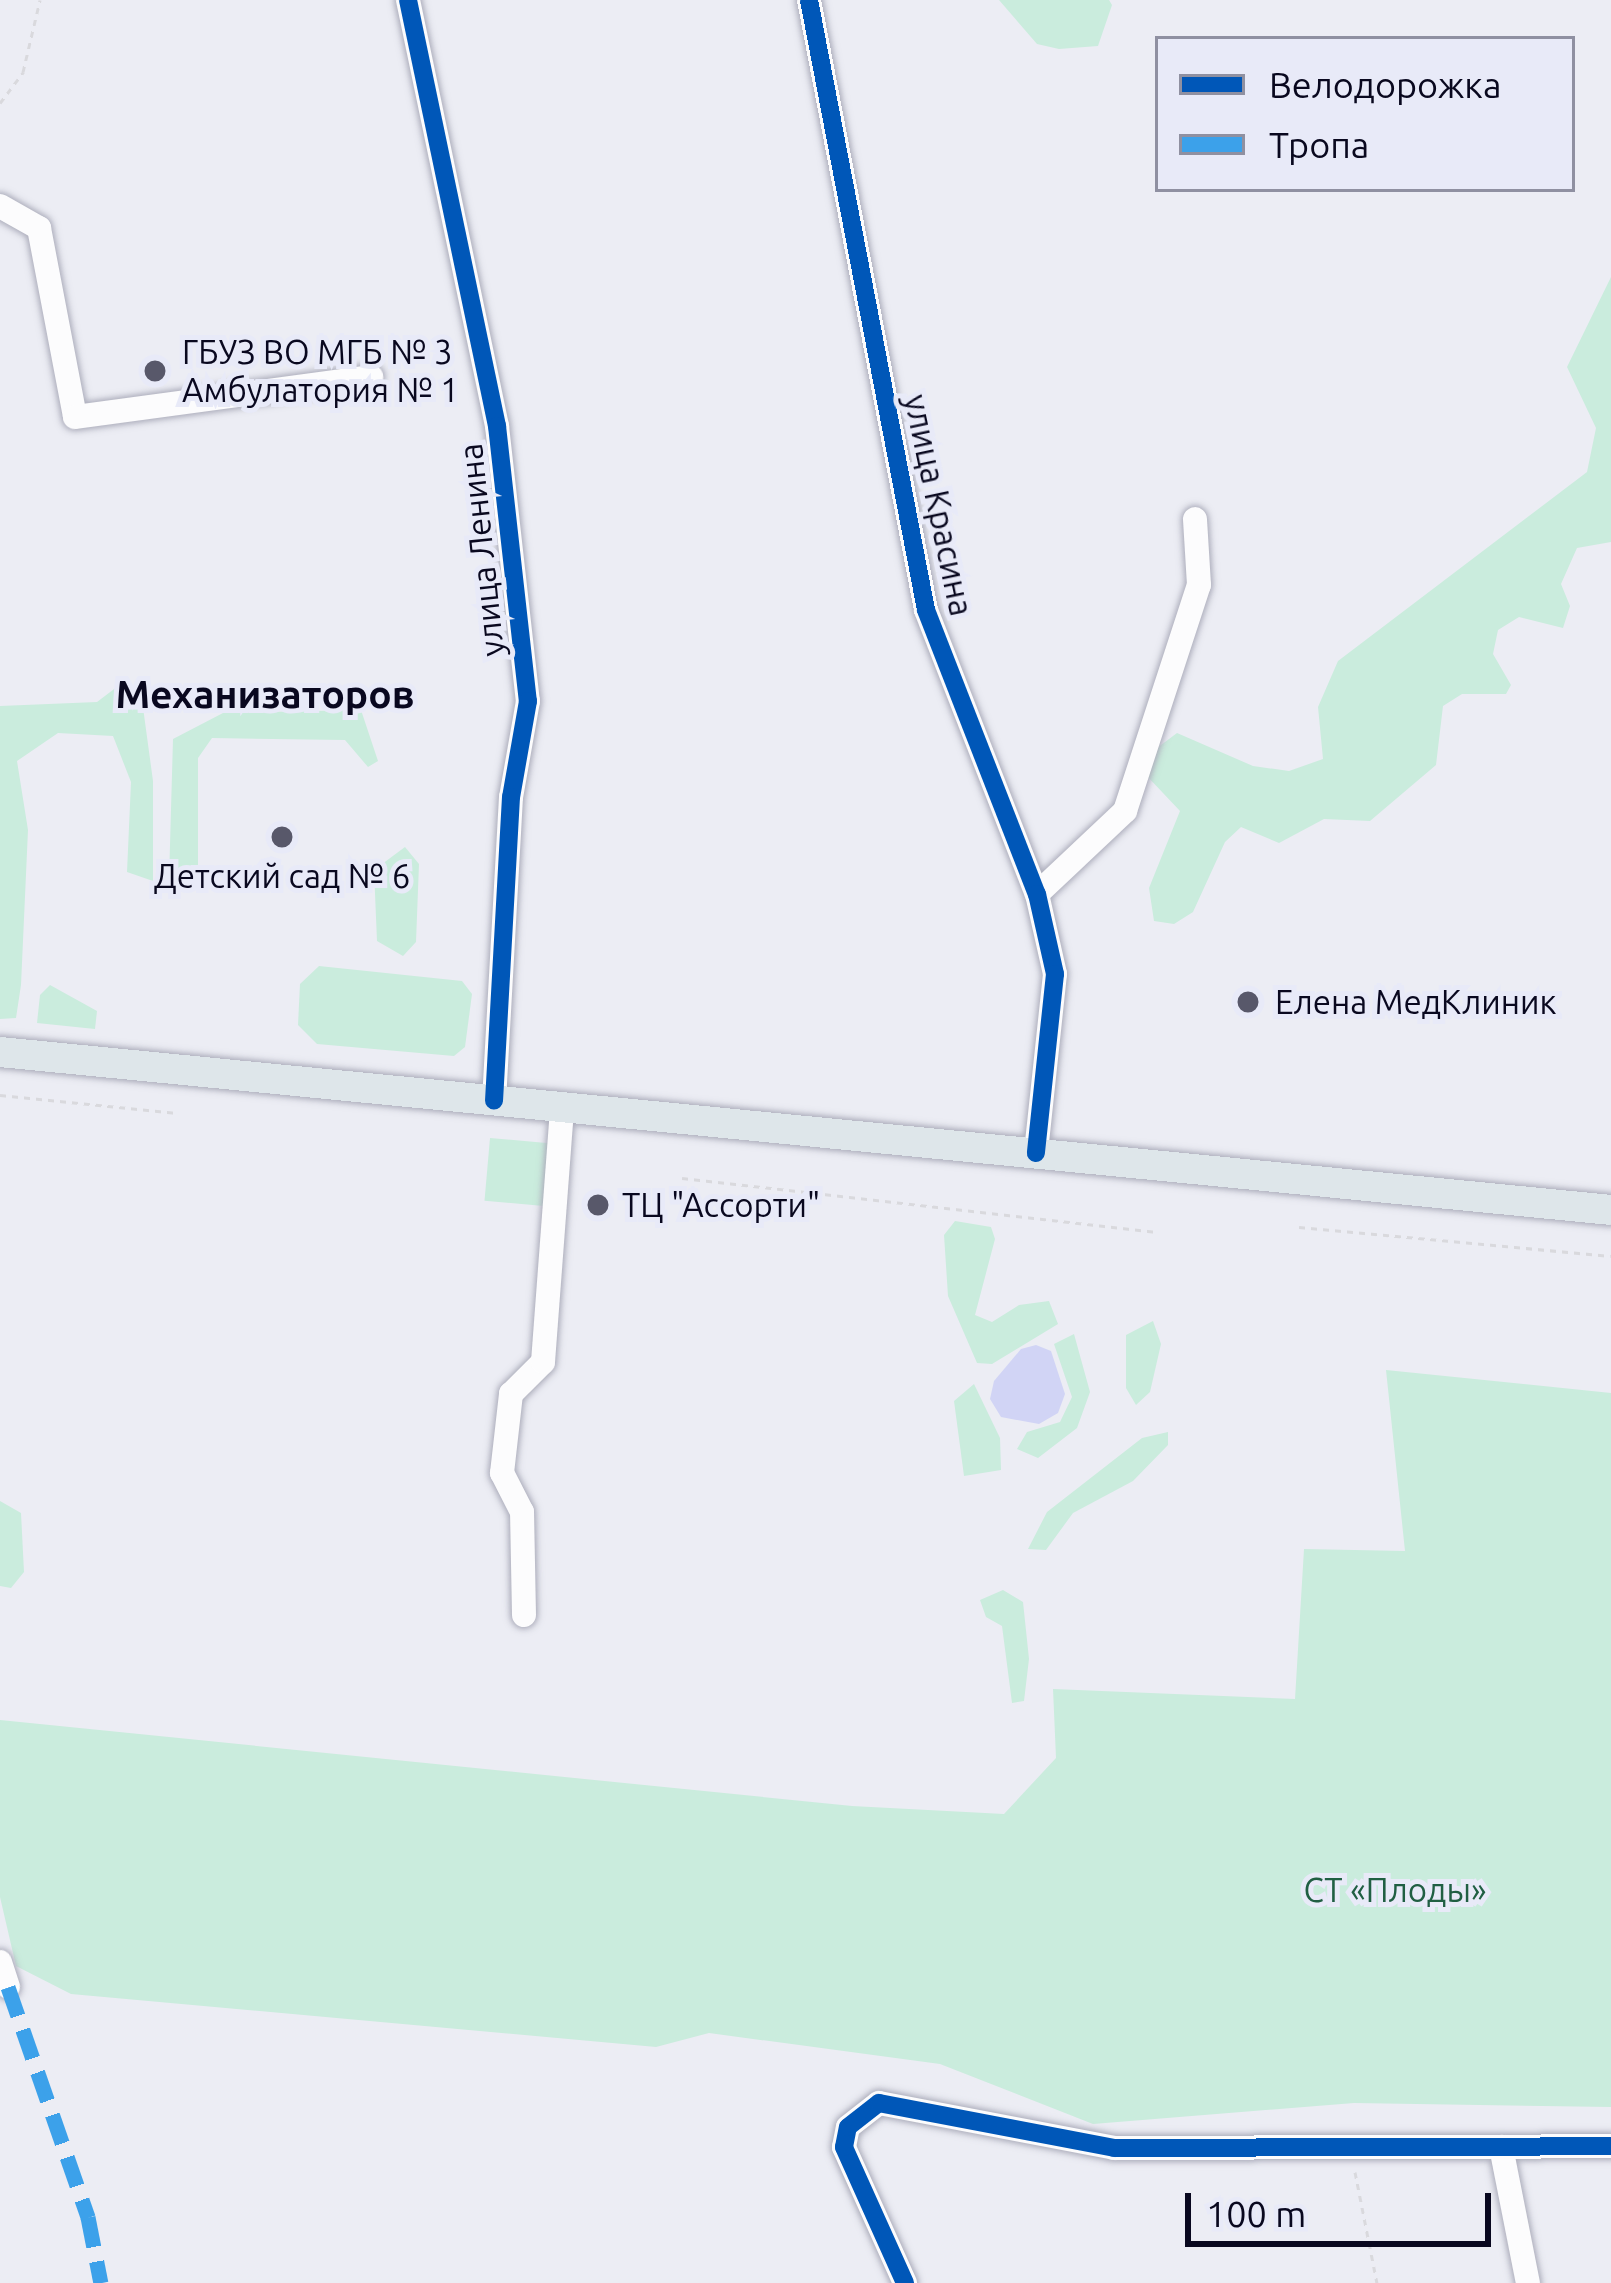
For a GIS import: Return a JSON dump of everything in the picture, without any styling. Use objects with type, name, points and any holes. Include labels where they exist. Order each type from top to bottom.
[{"type":"main road","points":[[0,1052],[1611,1210]]},
{"type":"street","name":"улица Ленина","points":[[408,0],[497,426],[528,701],[512,797],[494,1101]]},
{"type":"street","name":"улица Красина","points":[[809,0],[926,610],[1037,894],[1055,974],[1036,1153]]},
{"type":"street","points":[[0,206],[39,228],[75,417],[371,377]]},
{"type":"street","points":[[1037,894],[1125,812],[1199,585],[1195,519]]},
{"type":"street","points":[[524,1616],[522,1512],[502,1473],[511,1394],[544,1362],[562,1108]]},
{"type":"street","points":[[905,2283],[844,2147],[862,2110],[894,2104],[1114,2148],[1611,2146]]},
{"type":"street","points":[[1501,2147],[1528,2283]]},
{"type":"path","points":[[0,103],[23,72],[40,0]]},
{"type":"path","points":[[0,1095],[177,1113]]},
{"type":"path","points":[[682,1178],[1159,1232]]},
{"type":"path","points":[[1299,1228],[1611,1256]]},
{"type":"path","points":[[1353,2164],[1377,2283]]},
{"type":"green space","points":[[999,0],[1109,0],[1112,5],[1098,46],[1059,49],[1037,44]]},
{"type":"green space","points":[[1611,277],[1611,542],[1577,548],[1561,584],[1570,606],[1563,628],[1519,617],[1498,630],[1493,654],[1511,685],[1506,694],[1462,694],[1443,706],[1436,765],[1370,821],[1324,819],[1279,843],[1241,827],[1225,842],[1193,912],[1174,924],[1154,921],[1149,888],[1180,811],[1146,775],[1153,751],[1177,733],[1253,766],[1289,771],[1323,759],[1318,707],[1338,661],[1587,472],[1596,428],[1567,367]]},
{"type":"green space","points":[[126,680],[142,700],[153,781],[153,881],[127,872],[131,782],[113,736],[58,733],[17,761],[28,830],[21,985],[16,1018],[0,1019],[0,706],[97,702]]},
{"type":"green space","points":[[361,710],[378,761],[368,767],[345,740],[212,738],[198,758],[198,879],[169,880],[173,739],[223,713]]},
{"type":"green space","points":[[405,847],[419,864],[416,942],[403,956],[377,941],[374,870]]},
{"type":"green space","points":[[319,966],[462,981],[472,994],[465,1047],[454,1056],[317,1044],[298,1025],[300,984]]},
{"type":"green space","points":[[50,985],[97,1011],[95,1029],[37,1023],[40,995]]},
{"type":"green space","points":[[490,1138],[552,1143],[546,1206],[485,1201]]},
{"type":"green space","points":[[955,1221],[991,1227],[995,1239],[975,1315],[992,1322],[1019,1305],[1049,1301],[1058,1324],[992,1364],[977,1363],[948,1296],[944,1235]]},
{"type":"green space","points":[[1153,1321],[1161,1344],[1150,1392],[1136,1405],[1126,1388],[1126,1335]]},
{"type":"green space","points":[[1074,1334],[1090,1392],[1077,1428],[1038,1458],[1017,1449],[1027,1432],[1060,1422],[1072,1397],[1054,1344]]},
{"type":"green space","name":"СТ «Плоды»","points":[[1386,1370],[1611,1393],[1611,2107],[1354,2103],[1093,2124],[940,2064],[709,2033],[656,2047],[71,1994],[16,1966],[0,1897],[0,1720],[852,1806],[1004,1814],[1056,1758],[1053,1689],[1295,1699],[1304,1549],[1405,1551]]},
{"type":"green space","points":[[974,1384],[1000,1438],[1001,1470],[964,1476],[954,1401]]},
{"type":"green space","points":[[1168,1432],[1168,1445],[1133,1481],[1073,1513],[1046,1550],[1028,1549],[1047,1512],[1142,1438]]},
{"type":"green space","points":[[0,1501],[21,1513],[24,1572],[11,1588],[0,1586]]},
{"type":"green space","points":[[1003,1590],[1023,1602],[1029,1659],[1024,1701],[1012,1703],[1002,1626],[986,1617],[980,1600]]},
{"type":"water","points":[[1036,1345],[1051,1351],[1065,1394],[1058,1413],[1039,1424],[1001,1417],[990,1399],[994,1381],[1021,1349]]},
{"type":"marked path","points":[[8,1987],[88,2217],[101,2283]]},
{"type":"cycle path","points":[[408,0],[497,426],[528,701],[511,797],[494,1101]]},
{"type":"cycle path","points":[[809,0],[926,610],[1037,894],[1055,974],[1036,1153]]},
{"type":"cycle path","points":[[905,2283],[844,2147],[848,2127],[879,2103],[1114,2148],[1611,2146]]},
{"type":"place","name":"ГБУЗ ВО МГБ № 3 Амбулатория № 1","points":[[155,371]]},
{"type":"place","name":"Детский сад № 6","points":[[282,837]]},
{"type":"place","name":"Елена МедКлиник","points":[[1248,1002]]},
{"type":"place","name":"ТЦ \"Ассорти\"","points":[[598,1205]]},
{"type":"district","name":"Механизаторов","points":[[265,694]]}]
